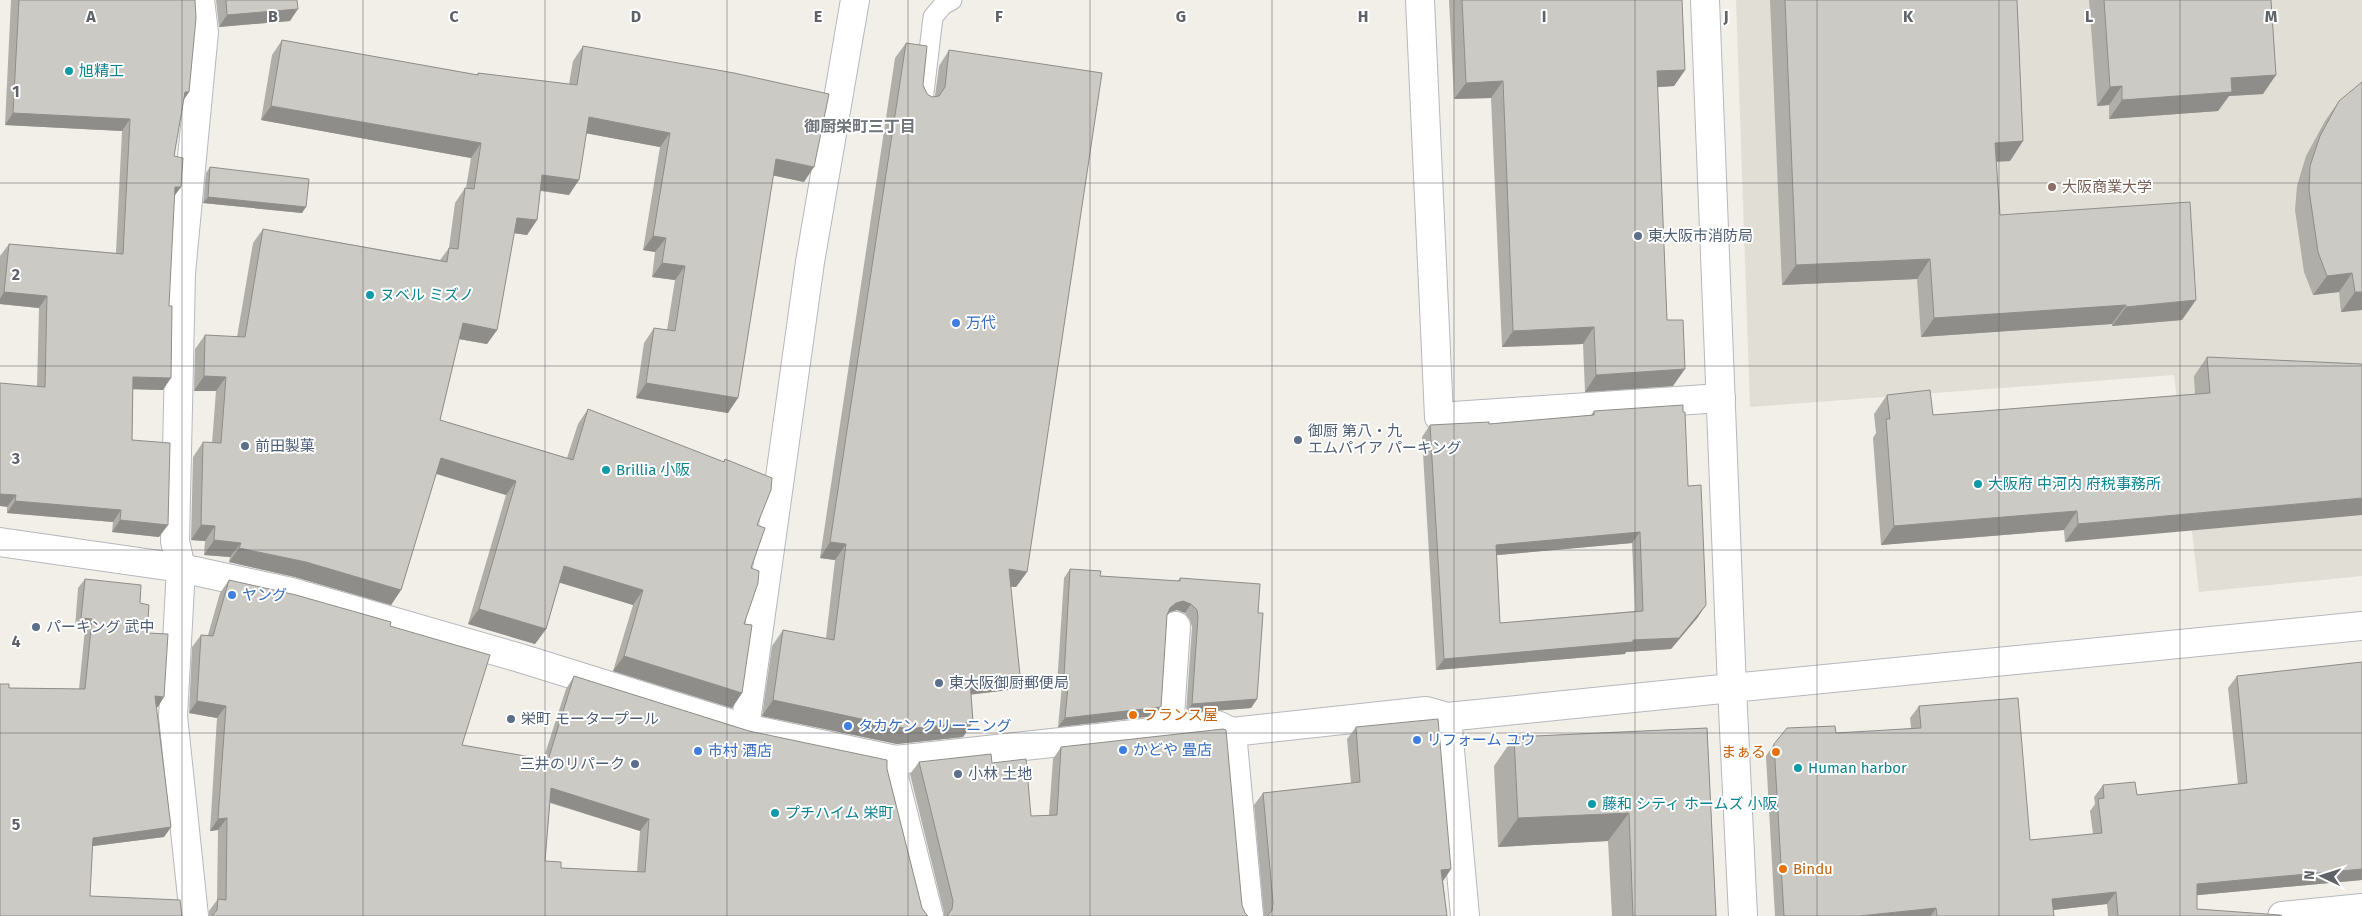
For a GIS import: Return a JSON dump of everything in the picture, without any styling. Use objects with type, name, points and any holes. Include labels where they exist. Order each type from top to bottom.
[{"type":"street","points":[[194,916],[173,716],[181,568],[175,541],[181,273],[204,32],[200,0]]},
{"type":"street","points":[[745,728],[810,262],[855,0]]},
{"type":"street","points":[[1420,0],[1439,417],[1721,398]]},
{"type":"street","points":[[1705,0],[1732,688],[1743,916]]},
{"type":"street","points":[[0,542],[181,568],[291,592],[520,658],[745,728],[896,760],[1217,725],[1232,732],[1426,711],[1447,717],[2362,626]]},
{"type":"street","points":[[1169,730],[1176,626]]},
{"type":"street","points":[[1447,717],[1464,916]]},
{"type":"street","points":[[1232,732],[1249,916]]},
{"type":"street","points":[[896,760],[894,778],[929,916]]},
{"type":"street","points":[[2282,916],[2362,908]]},
{"type":"lane","points":[[923,101],[933,18],[943,5],[952,0]]},
{"type":"shaded area","name":"大阪商業大学","points":[[1736,0],[2362,0],[2362,576],[2199,592],[2174,375],[1750,407]]},
{"type":"building","points":[[19,0],[195,0],[196,18],[189,92],[185,92],[174,156],[183,158],[181,187],[175,187],[169,306],[172,306],[171,378],[133,377],[132,440],[170,443],[168,525],[120,520],[121,510],[15,501],[16,495],[0,494],[0,383],[45,387],[47,296],[4,292],[9,244],[123,254],[130,119],[13,113]]},
{"type":"building","points":[[226,0],[297,0],[298,9],[227,15]]},
{"type":"building","points":[[1462,0],[1682,0],[1685,70],[1657,71],[1667,320],[1683,320],[1685,369],[1596,375],[1594,327],[1513,331],[1503,81],[1466,83]]},
{"type":"building","points":[[1785,0],[2017,0],[2023,141],[1995,143],[2000,215],[2190,202],[2196,300],[2126,307],[2126,305],[1934,318],[1930,259],[1796,265]]},
{"type":"building","points":[[2104,0],[2271,0],[2276,75],[2231,78],[2232,92],[2122,100],[2122,86],[2110,87]]},
{"type":"building","points":[[282,40],[478,75],[478,73],[577,85],[583,46],[734,73],[829,94],[814,167],[776,159],[738,398],[646,383],[654,328],[675,331],[685,266],[662,263],[666,238],[653,236],[670,133],[589,117],[579,180],[542,175],[537,220],[517,218],[497,330],[463,323],[440,420],[573,460],[588,409],[724,462],[725,459],[772,478],[771,490],[757,525],[765,528],[751,568],[759,571],[758,583],[744,624],[752,625],[742,693],[624,656],[643,590],[564,566],[546,629],[479,609],[516,481],[441,458],[401,590],[306,562],[239,548],[241,543],[214,540],[215,526],[201,525],[203,442],[221,443],[226,377],[204,376],[205,335],[245,337],[263,229],[447,262],[449,248],[458,249],[465,188],[474,189],[481,143],[271,106]]},
{"type":"building","name":"万代","points":[[906,43],[927,46],[923,85],[927,94],[932,97],[939,96],[945,87],[949,50],[1102,73],[1027,572],[1009,569],[1020,675],[970,680],[973,722],[908,729],[773,700],[783,630],[834,640],[846,544],[830,542]]},
{"type":"building","points":[[2362,82],[2362,292],[2355,292],[2352,273],[2327,276],[2318,252],[2309,190],[2310,166],[2320,136],[2339,101]]},
{"type":"building","points":[[210,167],[309,179],[306,207],[208,197]]},
{"type":"building","points":[[2207,357],[2362,364],[2362,498],[2078,524],[2077,511],[1894,526],[1886,419],[1890,419],[1887,395],[1930,390],[1933,415],[2210,393]]},
{"type":"building","points":[[1683,405],[1683,412],[1685,412],[1688,486],[1701,485],[1706,605],[1679,638],[1633,640],[1633,642],[1444,659],[1430,425],[1489,422],[1489,424],[1594,415],[1594,411]],"holes":[[[1640,532],[1643,611],[1500,623],[1496,545]]]},
{"type":"building","points":[[1070,569],[1101,571],[1100,576],[1180,581],[1180,578],[1260,584],[1258,613],[1263,613],[1257,699],[1192,704],[1198,617],[1197,610],[1191,604],[1183,601],[1176,603],[1170,608],[1167,615],[1161,707],[1065,718],[1069,676],[1064,676]]},
{"type":"building","points":[[85,579],[141,585],[140,603],[149,605],[147,633],[168,634],[164,697],[155,696],[171,827],[93,838],[90,896],[180,900],[182,916],[0,916],[0,684],[9,684],[9,688],[85,689],[92,619],[81,618]]},
{"type":"building","points":[[229,580],[296,595],[391,622],[390,626],[490,655],[462,745],[548,760],[574,676],[749,731],[887,760],[887,769],[922,908],[928,916],[212,916],[217,910],[218,899],[226,900],[227,818],[218,819],[226,706],[197,701],[201,635],[213,636]],"holes":[[[551,788],[649,819],[645,872],[561,868],[561,862],[545,861]]]},
{"type":"building","points":[[2362,662],[2362,869],[2197,884],[2197,909],[2282,916],[2118,916],[2116,892],[2052,899],[2054,916],[1937,916],[1936,908],[1859,916],[1784,916],[1774,744],[1787,728],[1835,726],[1836,733],[1921,728],[1919,706],[2018,698],[2030,840],[2102,833],[2098,799],[2104,798],[2103,785],[2135,782],[2137,795],[2247,783],[2237,676]]},
{"type":"building","points":[[1438,719],[1451,869],[1441,870],[1447,916],[1267,916],[1272,911],[1273,902],[1263,793],[1360,782],[1356,727]]},
{"type":"building","name":"藤和 シティ ホームズ 小阪","points":[[1707,728],[1716,916],[1633,916],[1629,813],[1518,818],[1514,737]]},
{"type":"building","points":[[1226,730],[1242,905],[1248,916],[947,916],[952,909],[953,901],[919,762],[991,754],[992,763],[1026,759],[1031,816],[1057,815],[1061,747]]},
{"type":"place","name":"旭精工","points":[[69,71]]},
{"type":"place","name":"大阪商業大学","points":[[2052,187]]},
{"type":"place","name":"東大阪市消防局","points":[[1638,236]]},
{"type":"place","name":"ヌベル ミズノ","points":[[370,295]]},
{"type":"place","name":"万代","points":[[956,323]]},
{"type":"place","name":"御厨 第八・九 エムパイア パーキング","points":[[1298,440]]},
{"type":"place","name":"前田製菓","points":[[245,446]]},
{"type":"place","name":"Brillia 小阪","points":[[606,470]]},
{"type":"place","name":"大阪府 中河内 府税事務所","points":[[1978,484]]},
{"type":"place","name":"ヤング","points":[[232,595]]},
{"type":"place","name":"パーキング 武中","points":[[36,627]]},
{"type":"place","name":"東大阪御厨郵便局","points":[[939,683]]},
{"type":"place","name":"フランス屋","points":[[1133,715]]},
{"type":"place","name":"栄町 モータープール","points":[[511,719]]},
{"type":"place","name":"タカケン クリーニング","points":[[848,726]]},
{"type":"place","name":"リフォーム ユウ","points":[[1417,740]]},
{"type":"place","name":"かどや 畳店","points":[[1123,750]]},
{"type":"place","name":"市村 酒店","points":[[698,751]]},
{"type":"place","name":"まぁる","points":[[1776,752]]},
{"type":"place","name":"三井のリパーク","points":[[635,764]]},
{"type":"place","name":"Human harbor","points":[[1798,768]]},
{"type":"place","name":"小林 土地","points":[[958,774]]},
{"type":"place","name":"藤和 シティ ホームズ 小阪","points":[[1592,804]]},
{"type":"place","name":"プチハイム 栄町","points":[[775,813]]},
{"type":"place","name":"Bindu","points":[[1783,869]]},
{"type":"district","name":"御厨栄町三丁目","points":[[860,126]]}]
